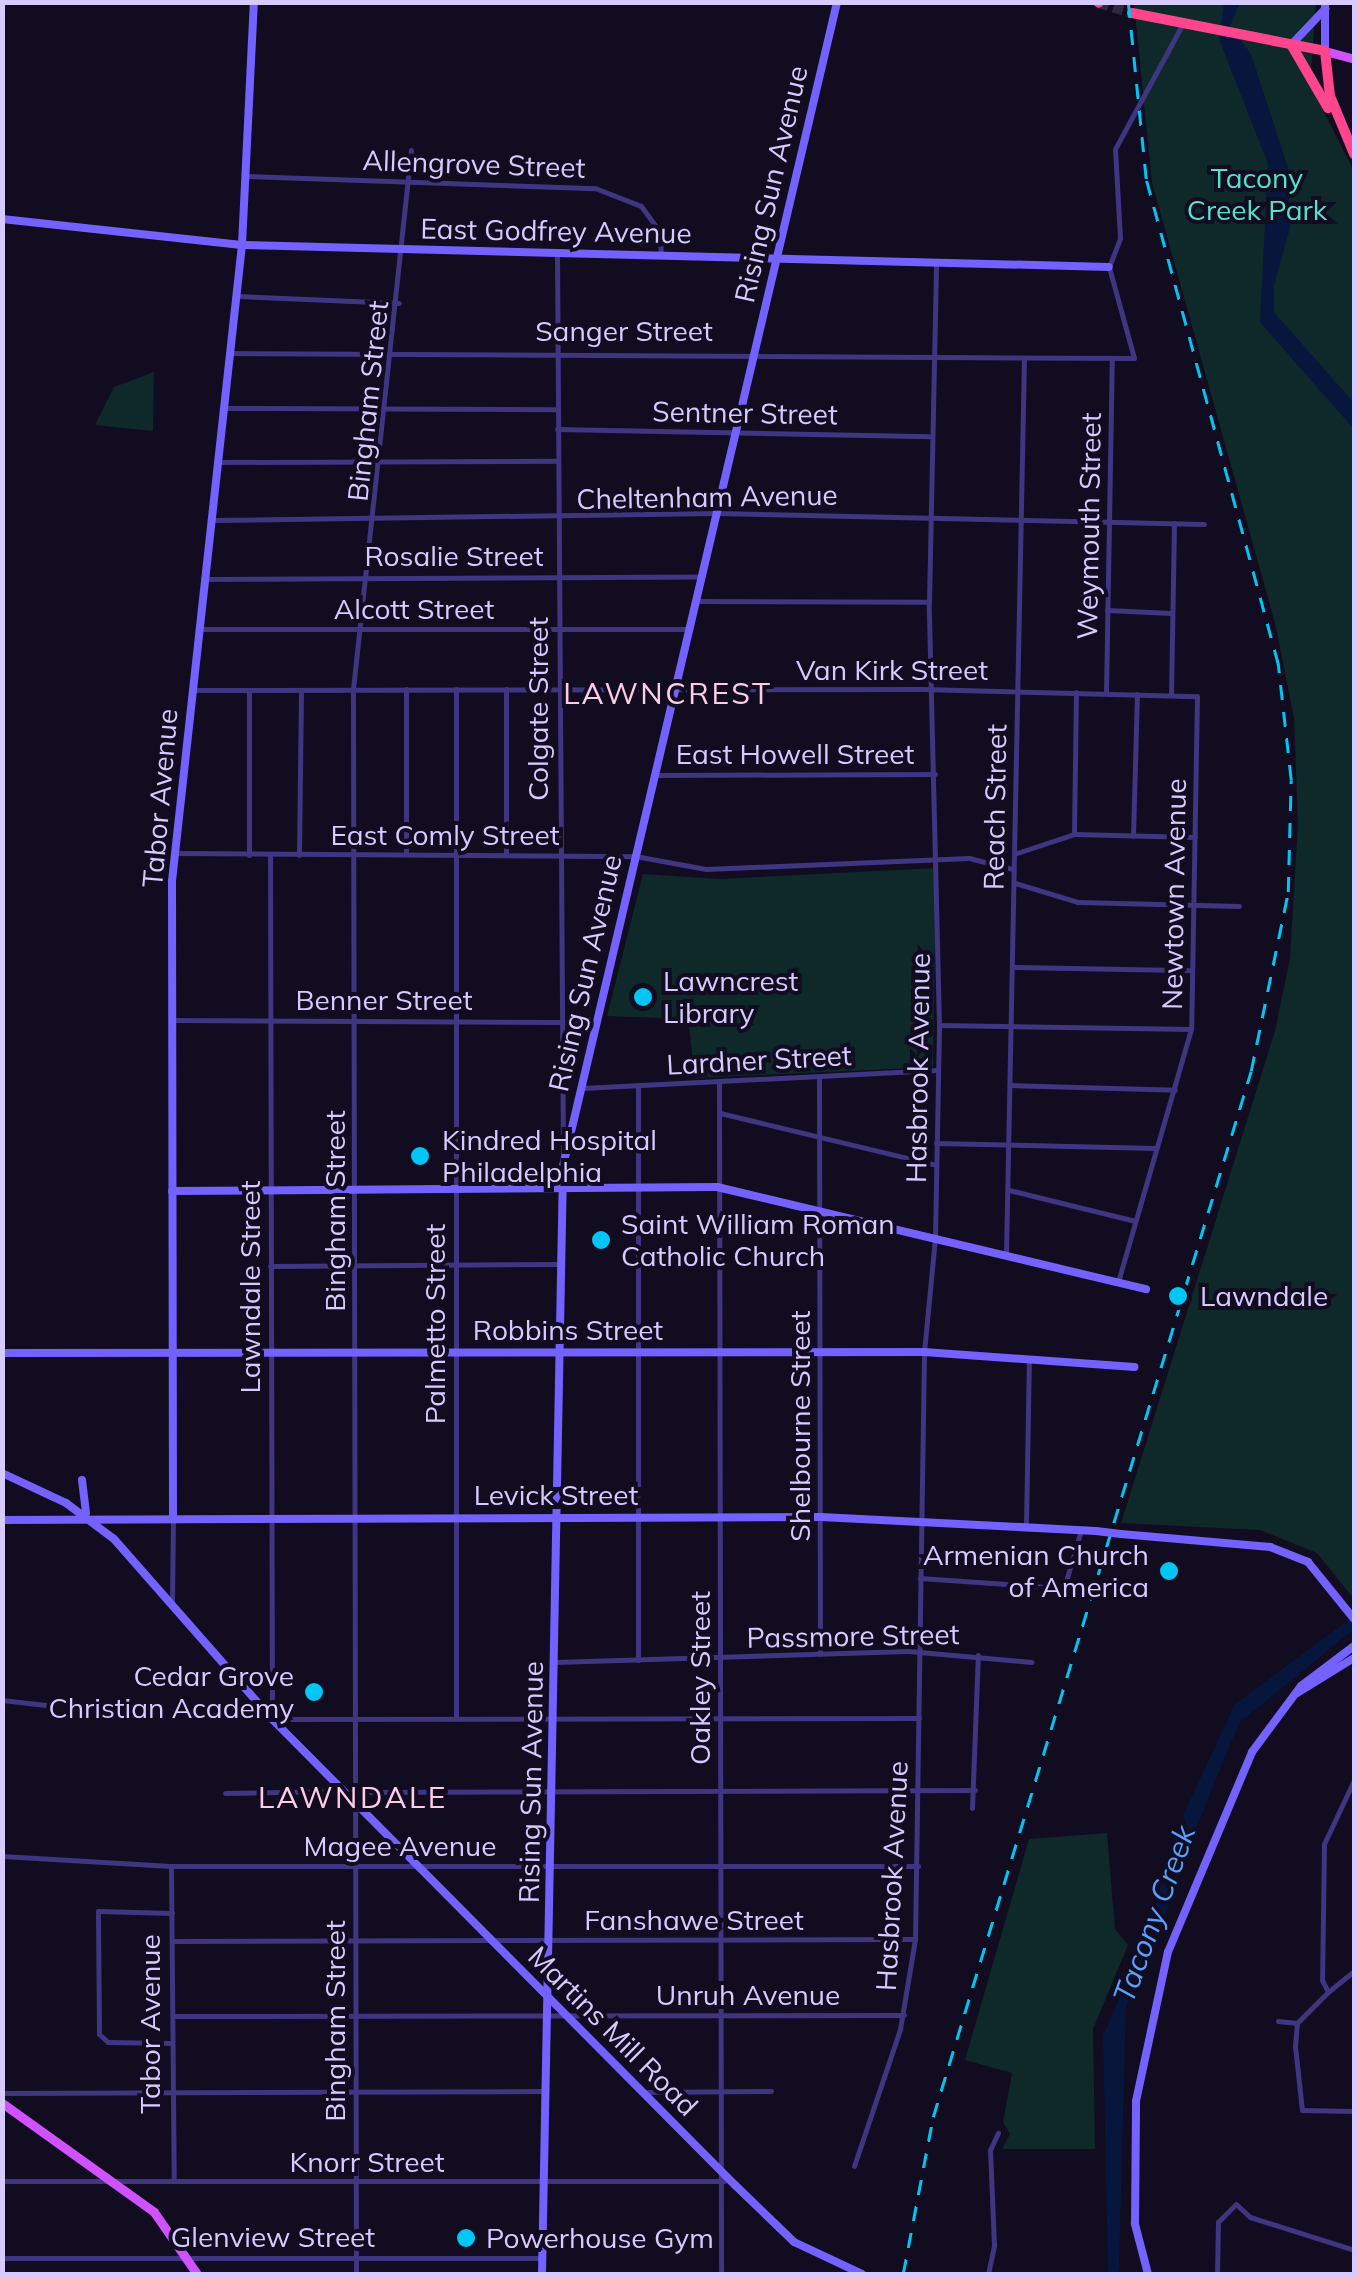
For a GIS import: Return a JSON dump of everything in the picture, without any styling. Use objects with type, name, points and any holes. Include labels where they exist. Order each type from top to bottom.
[{"type":"highway","points":[[1132,13],[1216,33],[1324,50],[1330,96],[1354,154]]},
{"type":"highway","points":[[1291,45],[1354,154]]},
{"type":"main road","points":[[1324,50],[1354,59]]},
{"type":"main road","points":[[2,2103],[154,2212],[190,2257],[198,2274]]},
{"type":"street","name":"Tabor Avenue","points":[[172,1600],[174,853],[242,246],[254,2]]},
{"type":"street","name":"Rising Sun Avenue","points":[[542,2274],[552,1940],[560,1189],[837,2]]},
{"type":"street","points":[[1291,45],[1325,6]]},
{"type":"street","points":[[1324,50],[1325,6]]},
{"type":"street","points":[[1109,266],[1120,238],[1118,135],[1182,26]]},
{"type":"street","name":"Bingham Street","points":[[356,2274],[353,690],[370,576],[405,250],[411,150]]},
{"type":"street","name":"Allengrove Street","points":[[246,176],[595,188],[626,196],[654,220],[661,256]]},
{"type":"street","name":"East Godfrey Avenue","points":[[2,220],[242,246],[1109,266]]},
{"type":"street","name":"Colgate Street","points":[[557,252],[559,1020],[563,1166]]},
{"type":"street","name":"Hasbrook Avenue","points":[[854,2166],[904,2015],[915,1940],[924,1352],[935,1236],[939,1025],[940,858],[929,602],[936,262]]},
{"type":"street","name":"Sanger Street","points":[[230,352],[559,350],[1112,359],[1137,356],[1109,266]]},
{"type":"street","points":[[236,296],[399,303]]},
{"type":"street","name":"Reach Street","points":[[1006,1256],[1024,358]]},
{"type":"street","name":"Weymouth Street","points":[[1106,693],[1112,359]]},
{"type":"street","points":[[224,408],[557,409]]},
{"type":"street","name":"Sentner Street","points":[[557,429],[931,436]]},
{"type":"street","points":[[218,462],[558,462]]},
{"type":"street","name":"Cheltenham Avenue","points":[[211,520],[557,520],[716,513],[1204,524]]},
{"type":"street","points":[[1171,694],[1174,522]]},
{"type":"street","name":"Rosalie Street","points":[[206,579],[702,576]]},
{"type":"street","points":[[697,602],[929,602]]},
{"type":"street","points":[[1107,610],[1171,613]]},
{"type":"street","name":"Alcott Street","points":[[200,629],[689,628]]},
{"type":"street","name":"Palmetto Street","points":[[456,689],[456,1718]]},
{"type":"street","points":[[506,689],[506,854]]},
{"type":"street","name":"Van Kirk Street","points":[[192,690],[932,689],[1171,694]]},
{"type":"street","points":[[249,855],[250,690]]},
{"type":"street","points":[[300,855],[301,690]]},
{"type":"street","points":[[406,690],[406,854]]},
{"type":"street","points":[[1074,834],[1076,692]]},
{"type":"street","points":[[1134,836],[1137,694]]},
{"type":"street","name":"Newtown Avenue","points":[[1118,1282],[1191,1029],[1197,696],[1171,694]]},
{"type":"street","name":"East Howell Street","points":[[655,775],[935,774]]},
{"type":"street","points":[[1017,853],[1074,834],[1195,838]]},
{"type":"street","name":"East Comly Street","points":[[174,853],[635,856],[706,869],[940,858],[1012,870]]},
{"type":"street","name":"Lawndale Street","points":[[270,856],[272,1719]]},
{"type":"street","points":[[1015,882],[1078,902],[1239,906]]},
{"type":"street","points":[[1012,967],[1192,970]]},
{"type":"street","name":"Benner Street","points":[[172,1020],[596,1022]]},
{"type":"street","points":[[939,1025],[1191,1029]]},
{"type":"street","name":"Lardner Street","points":[[582,1088],[937,1070]]},
{"type":"street","name":"Shelbourne Street","points":[[819,1078],[820,1654]]},
{"type":"street","name":"Oakley Street","points":[[719,1082],[721,2274]]},
{"type":"street","points":[[1010,1085],[1175,1090]]},
{"type":"street","points":[[638,1086],[638,1660]]},
{"type":"street","points":[[719,1113],[936,1165]]},
{"type":"street","points":[[936,1143],[1156,1148]]},
{"type":"street","points":[[172,1192],[717,1186],[1146,1290]]},
{"type":"street","points":[[1009,1190],[1135,1221]]},
{"type":"street","points":[[270,1266],[560,1264]]},
{"type":"street","name":"Robbins Street","points":[[2,1354],[924,1352],[1134,1368]]},
{"type":"street","points":[[1026,1526],[1029,1360]]},
{"type":"street","name":"Martins Mill Road","points":[[2,1473],[92,1519],[172,1600],[272,1719],[721,2176],[794,2242],[862,2274]]},
{"type":"street","points":[[82,1480],[82,1509],[92,1519]]},
{"type":"street","name":"Levick Street","points":[[2,1520],[821,1517],[922,1519],[1081,1530],[1270,1547],[1308,1562],[1354,1619]]},
{"type":"street","points":[[920,1578],[1063,1588],[1081,1530]]},
{"type":"street","points":[[1148,2274],[1132,2182],[1147,2028],[1168,1952],[1234,1786],[1262,1735],[1298,1694],[1354,1646]]},
{"type":"street","name":"Passmore Street","points":[[555,1662],[921,1653],[1032,1662]]},
{"type":"street","points":[[972,1808],[978,1655]]},
{"type":"street","points":[[1298,1694],[1354,1658]]},
{"type":"street","points":[[2,1700],[46,1705]]},
{"type":"street","points":[[272,1719],[919,1718]]},
{"type":"street","points":[[1328,1992],[1322,1980],[1324,1844],[1354,1780]]},
{"type":"street","points":[[357,1792],[975,1790]]},
{"type":"street","points":[[226,1793],[342,1791]]},
{"type":"street","name":"Magee Avenue","points":[[2,1856],[171,1866],[918,1866]]},
{"type":"street","name":"Tabor Avenue","points":[[171,1866],[174,2181]]},
{"type":"street","points":[[172,1912],[98,1911],[101,2038],[172,2043]]},
{"type":"street","name":"Fanshawe Street","points":[[173,1941],[915,1940]]},
{"type":"street","points":[[1354,1971],[1297,2023],[1302,2110],[1354,2111]]},
{"type":"street","name":"Unruh Avenue","points":[[173,2016],[904,2015]]},
{"type":"street","points":[[1278,2021],[1297,2023]]},
{"type":"street","points":[[2,2094],[547,2091]]},
{"type":"street","points":[[642,2092],[771,2091]]},
{"type":"street","points":[[988,2274],[994,2244],[990,2150],[998,2134]]},
{"type":"street","name":"Knorr Street","points":[[2,2181],[546,2182],[721,2176]]},
{"type":"street","points":[[1217,2274],[1218,2222],[1236,2204],[1250,2217],[1354,2250]]},
{"type":"street","name":"Glenview Street","points":[[2,2258],[542,2258]]},
{"type":"green space","name":"Tacony Creek Park","points":[[1134,3],[1316,3],[1310,85],[1354,171],[1354,1599],[1317,1553],[1260,1530],[1121,1523],[1275,1031],[1290,958],[1298,824],[1294,718],[1275,623],[1152,183]]},
{"type":"green space","points":[[154,372],[153,431],[95,425],[114,387]]},
{"type":"green space","points":[[936,868],[933,1067],[695,1078],[688,1019],[607,1016],[643,874],[720,879]]},
{"type":"green space","points":[[1107,1833],[1115,1929],[1128,1945],[1093,2029],[1095,2149],[1002,2149],[1010,2134],[1003,2122],[1012,2073],[965,2060],[1029,1839]]},
{"type":"water","points":[[1224,3],[1240,3],[1230,26],[1251,54],[1288,168],[1290,228],[1274,285],[1274,312],[1354,403],[1354,429],[1260,322],[1268,164],[1219,39]]},
{"type":"water","name":"Tacony Creek","points":[[1354,1616],[1354,1629],[1239,1723],[1178,1873],[1149,1969],[1126,2005],[1119,2267],[1117,2274],[1108,2274],[1103,2036],[1150,1928],[1173,1837],[1235,1704]]},
{"type":"tunnel","points":[[1099,3],[1132,13]]},
{"type":"railway","points":[[903,2274],[933,2117],[1251,1071],[1288,892],[1291,780],[1278,664],[1146,179],[1128,2]]},
{"type":"place","name":"Lawncrest Library","points":[[643,997]]},
{"type":"place","name":"Kindred Hospital Philadelphia","points":[[420,1156]]},
{"type":"place","name":"Saint William Roman Catholic Church","points":[[601,1240]]},
{"type":"place","name":"Lawndale","points":[[1178,1296]]},
{"type":"place","name":"Armenian Church of America","points":[[1169,1571]]},
{"type":"place","name":"Cedar Grove Christian Academy","points":[[314,1692]]},
{"type":"place","name":"Powerhouse Gym","points":[[466,2238]]},
{"type":"district","name":"LAWNCREST","points":[[668,693]]},
{"type":"district","name":"LAWNDALE","points":[[353,1797]]}]
